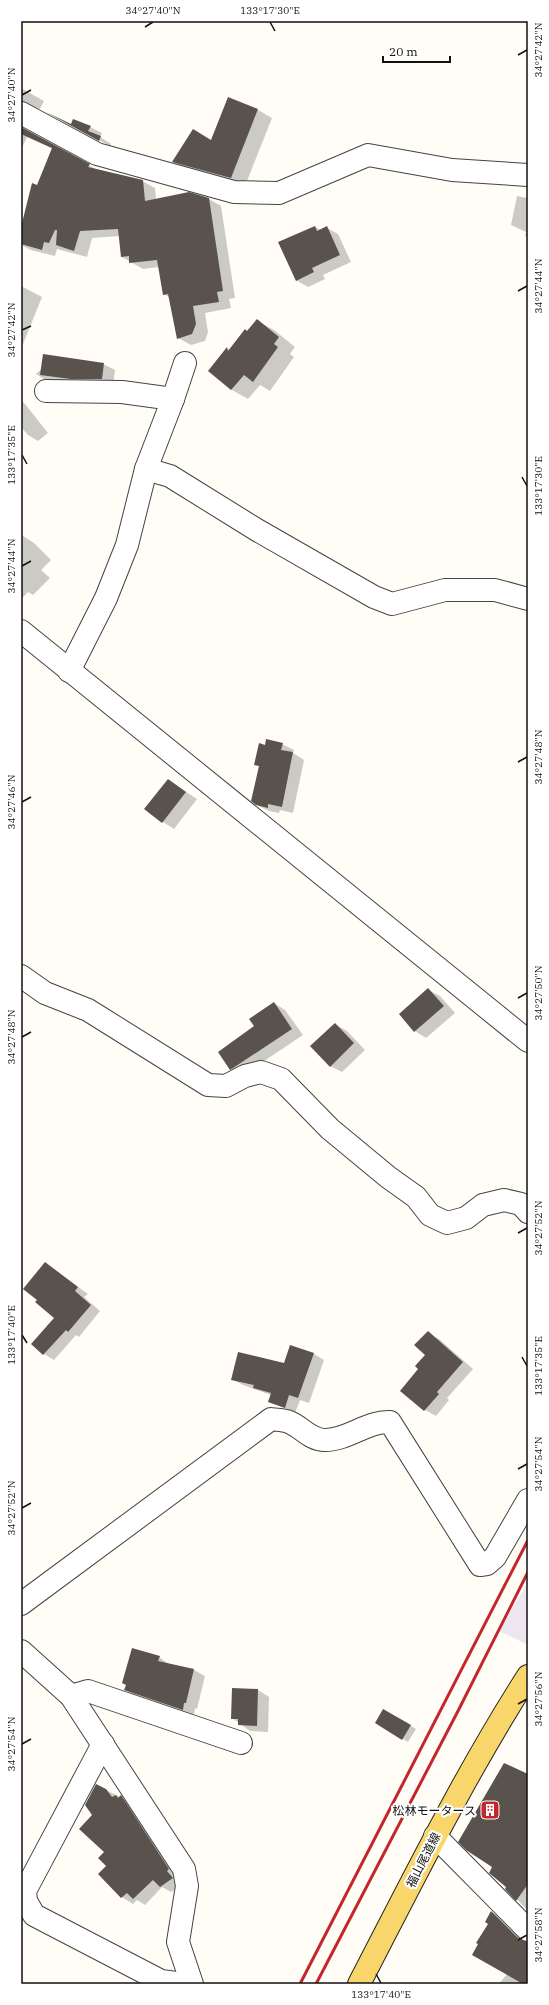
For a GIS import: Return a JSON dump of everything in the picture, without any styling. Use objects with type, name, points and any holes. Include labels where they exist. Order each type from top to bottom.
[{"type":"main road","name":"福山尾道線","points":[[359,1984],[435,1836],[506,1711],[528,1676]]},
{"type":"street","points":[[21,113],[97,154],[234,192],[279,193],[368,155],[452,170],[528,175]]},
{"type":"street","points":[[69,671],[106,598],[127,545],[146,469],[173,399],[185,362]]},
{"type":"street","points":[[46,391],[122,392],[173,399]]},
{"type":"street","points":[[146,469],[170,476],[257,530],[374,597],[392,604],[445,590],[496,590],[528,599]]},
{"type":"street","points":[[21,631],[528,1041]]},
{"type":"street","points":[[21,976],[45,993],[88,1010],[208,1085],[226,1086],[245,1076],[261,1072],[281,1079],[330,1130],[388,1177],[416,1197],[430,1215],[447,1223],[466,1218],[483,1205],[504,1200],[521,1204],[528,1212]]},
{"type":"street","points":[[21,1604],[271,1419],[289,1422],[315,1439],[325,1440],[340,1438],[380,1421],[390,1422],[480,1565],[487,1564],[495,1557],[528,1500]]},
{"type":"street","points":[[21,1650],[71,1696],[104,1744],[184,1869],[187,1886],[178,1942],[192,1984]]},
{"type":"street","points":[[71,1696],[88,1691],[241,1742]]},
{"type":"street","points":[[104,1744],[25,1891],[26,1901],[34,1915],[161,1981],[184,1984]]},
{"type":"street","points":[[435,1836],[528,1930]]},
{"type":"shaded area","points":[[528,1582],[528,1645],[499,1631]]},
{"type":"building","points":[[228,97],[258,109],[231,178],[172,162],[193,129],[211,140]]},
{"type":"building","points":[[46,112],[71,124],[73,119],[91,126],[88,131],[101,136],[99,141]]},
{"type":"building","points":[[21,127],[90,164],[88,167],[143,180],[145,201],[189,192],[209,198],[223,291],[217,292],[219,302],[193,306],[196,324],[192,334],[177,339],[168,294],[163,295],[157,260],[129,263],[129,256],[121,257],[118,229],[80,231],[74,251],[56,245],[57,230],[55,230],[49,243],[44,242],[42,250],[21,244],[21,227],[32,183],[37,185],[52,148],[21,134]]},
{"type":"building","points":[[315,226],[317,231],[327,226],[340,255],[312,268],[314,272],[296,281],[278,242]]},
{"type":"building","points":[[257,319],[279,337],[274,344],[278,347],[253,382],[244,375],[231,390],[208,371],[227,347],[228,351],[245,329],[247,331]]},
{"type":"building","points":[[43,354],[104,363],[102,379],[71,379],[40,375]]},
{"type":"building","points":[[266,739],[283,743],[281,750],[293,752],[282,807],[268,804],[268,808],[256,805],[251,801],[259,766],[254,765],[259,743],[265,745]]},
{"type":"building","points":[[168,779],[186,792],[162,823],[144,809]]},
{"type":"building","points":[[428,988],[444,1006],[414,1032],[399,1014]]},
{"type":"building","points":[[274,1002],[292,1029],[230,1070],[218,1052],[254,1026],[249,1019]]},
{"type":"building","points":[[335,1023],[354,1043],[330,1067],[310,1046]]},
{"type":"building","points":[[45,1262],[78,1287],[75,1291],[91,1305],[68,1332],[66,1330],[43,1355],[31,1344],[54,1318],[35,1302],[37,1300],[23,1289]]},
{"type":"building","points":[[428,1331],[463,1362],[437,1392],[439,1394],[424,1411],[400,1391],[418,1369],[415,1366],[425,1355],[414,1345]]},
{"type":"building","points":[[290,1345],[314,1353],[298,1398],[289,1395],[285,1408],[268,1402],[271,1393],[253,1388],[254,1385],[231,1380],[238,1352],[284,1363]]},
{"type":"building","points":[[132,1648],[160,1656],[158,1661],[194,1669],[183,1710],[124,1690],[126,1685],[122,1683]]},
{"type":"building","points":[[232,1688],[258,1689],[257,1726],[238,1725],[238,1719],[231,1719]]},
{"type":"building","points":[[383,1709],[411,1725],[402,1740],[375,1723]]},
{"type":"building","points":[[504,1763],[528,1774],[528,1884],[516,1901],[505,1889],[506,1887],[489,1873],[492,1867],[466,1850],[458,1842]]},
{"type":"building","points":[[96,1784],[106,1789],[112,1797],[116,1795],[118,1798],[121,1795],[169,1869],[167,1871],[173,1878],[160,1887],[153,1880],[133,1899],[127,1893],[121,1898],[98,1874],[106,1866],[98,1858],[104,1852],[79,1829],[92,1815],[85,1805]]},
{"type":"building","points":[[491,1911],[519,1939],[528,1942],[528,1984],[523,1984],[472,1955],[478,1944],[476,1943],[488,1924],[485,1922]]},
{"type":"railway","points":[[300,1984],[528,1540]]},
{"type":"railway","points":[[316,1984],[458,1711],[528,1572]]},
{"type":"place","name":"松林モータース","points":[[490,1810]]}]
